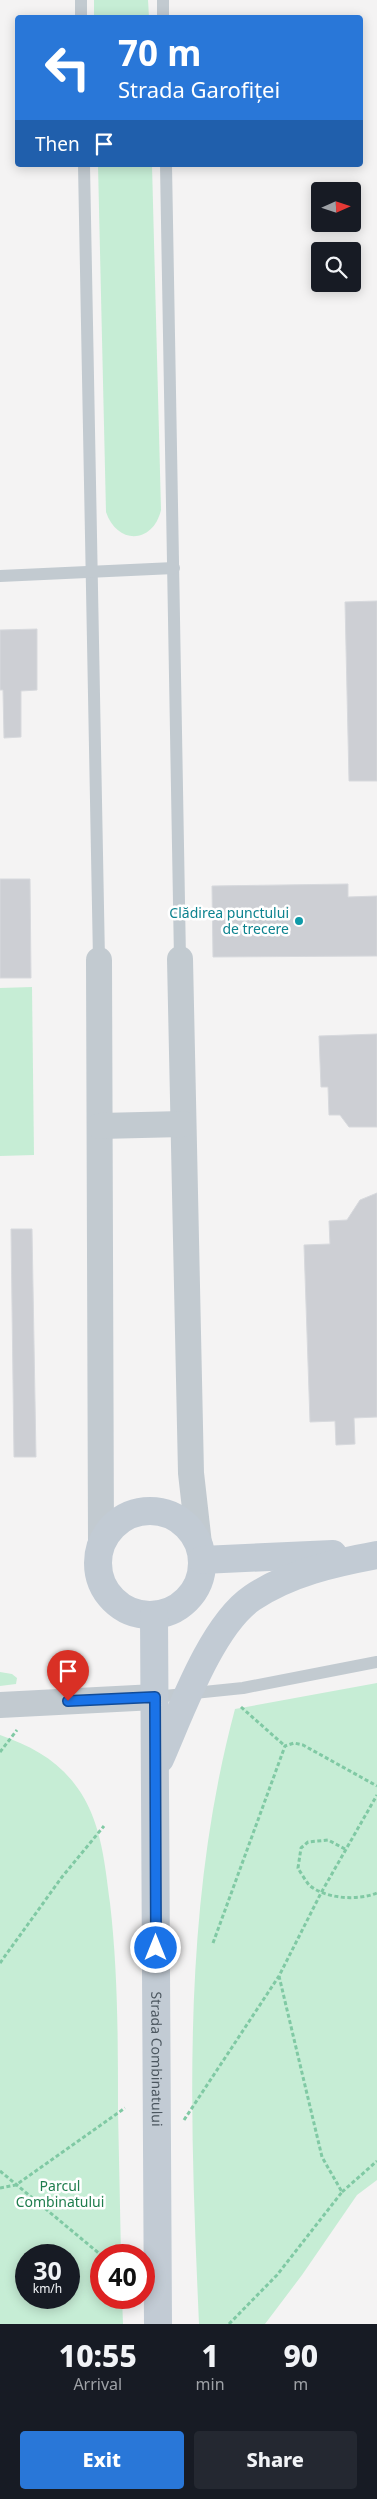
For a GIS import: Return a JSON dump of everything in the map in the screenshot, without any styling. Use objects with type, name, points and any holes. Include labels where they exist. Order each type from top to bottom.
[{"type":"street","points":[[100,960],[101,1543],[98,1557],[98,1572],[103,1586],[112,1599],[124,1608],[139,1614],[154,1614],[170,1611],[184,1602],[194,1590],[200,1576],[200,1552],[191,1473],[180,959]]},
{"type":"street","points":[[100,1126],[183,1124]]},
{"type":"street","points":[[101,1543],[109,1530],[120,1519],[134,1513],[150,1510],[165,1513],[179,1519],[190,1530],[200,1552]]},
{"type":"street","points":[[200,1552],[377,1554]]},
{"type":"street","points":[[155,1769],[188,1694],[213,1646],[229,1620],[250,1599],[277,1583],[308,1571],[377,1554]]},
{"type":"street","name":"Strada Combinatului","points":[[154,1614],[158,2324]]},
{"type":"street","points":[[0,1705],[155,1697]]},
{"type":"lane","points":[[81,0],[81,15]]},
{"type":"lane","points":[[163,0],[163,15]]},
{"type":"lane","points":[[84,167],[100,960]]},
{"type":"lane","points":[[166,167],[180,959]]},
{"type":"lane","points":[[0,576],[92,570],[174,568]]},
{"type":"lane","points":[[155,1697],[243,1688],[377,1662]]},
{"type":"path","points":[[233,1700],[285,1746]]},
{"type":"path","points":[[0,1752],[17,1730]]},
{"type":"path","points":[[285,1746],[294,1743],[303,1744],[377,1786]]},
{"type":"path","points":[[213,1943],[285,1746]]},
{"type":"path","points":[[184,2120],[279,1976],[321,1892],[377,1795]]},
{"type":"path","points":[[0,1963],[62,1877],[104,1826]]},
{"type":"path","points":[[345,1849],[328,1840],[308,1842],[302,1848],[298,1868],[308,1884],[321,1892],[350,1898],[366,1898],[377,1893]]},
{"type":"path","points":[[279,1976],[322,2157],[342,2192]]},
{"type":"path","points":[[0,2188],[16,2185],[125,2108]]},
{"type":"path","points":[[228,2324],[277,2274],[342,2192],[377,2161]]},
{"type":"path","points":[[0,2171],[90,2246]]},
{"type":"green space","points":[[94,0],[148,0],[149,15],[94,15]]},
{"type":"green space","points":[[98,167],[152,167],[161,510],[157,521],[151,529],[135,536],[126,535],[118,530],[111,523],[106,512]]},
{"type":"green space","points":[[32,987],[34,1155],[0,1156],[0,988]]},
{"type":"green space","points":[[0,1672],[12,1674],[17,1678],[16,1684],[0,1686]]},
{"type":"green space","points":[[377,1683],[377,2180],[357,2195],[302,2275],[265,2324],[199,2324],[193,2169],[193,2015],[205,1861],[218,1785],[235,1709]]},
{"type":"green space","name":"Parcul Combinatului","points":[[0,1735],[35,1750],[56,1764],[65,1773],[81,1793],[88,1806],[94,1819],[101,1846],[113,1929],[116,1981],[121,2244],[90,2244],[90,2309],[122,2309],[123,2324],[0,2324]]},
{"type":"building","points":[[377,601],[377,781],[349,781],[345,602]]},
{"type":"building","points":[[37,629],[37,690],[21,691],[21,737],[4,738],[3,690],[0,690],[0,630]]},
{"type":"building","points":[[0,879],[30,879],[31,978],[0,978]]},
{"type":"building","name":"Clădirea punctului de trecere","points":[[348,884],[348,897],[377,896],[377,956],[213,957],[212,886]]},
{"type":"building","points":[[377,1034],[377,1127],[349,1127],[340,1115],[329,1115],[328,1087],[321,1087],[319,1036]]},
{"type":"building","points":[[377,1193],[377,1417],[354,1418],[355,1444],[336,1445],[335,1421],[310,1422],[304,1245],[330,1244],[329,1221],[347,1220],[360,1200]]},
{"type":"building","points":[[11,1229],[32,1229],[36,1457],[14,1457]]},
{"type":"place","name":"Clădirea punctului de trecere","points":[[299,921]]},
{"type":"route","points":[[68,1701],[155,1697],[156,1948]]}]
